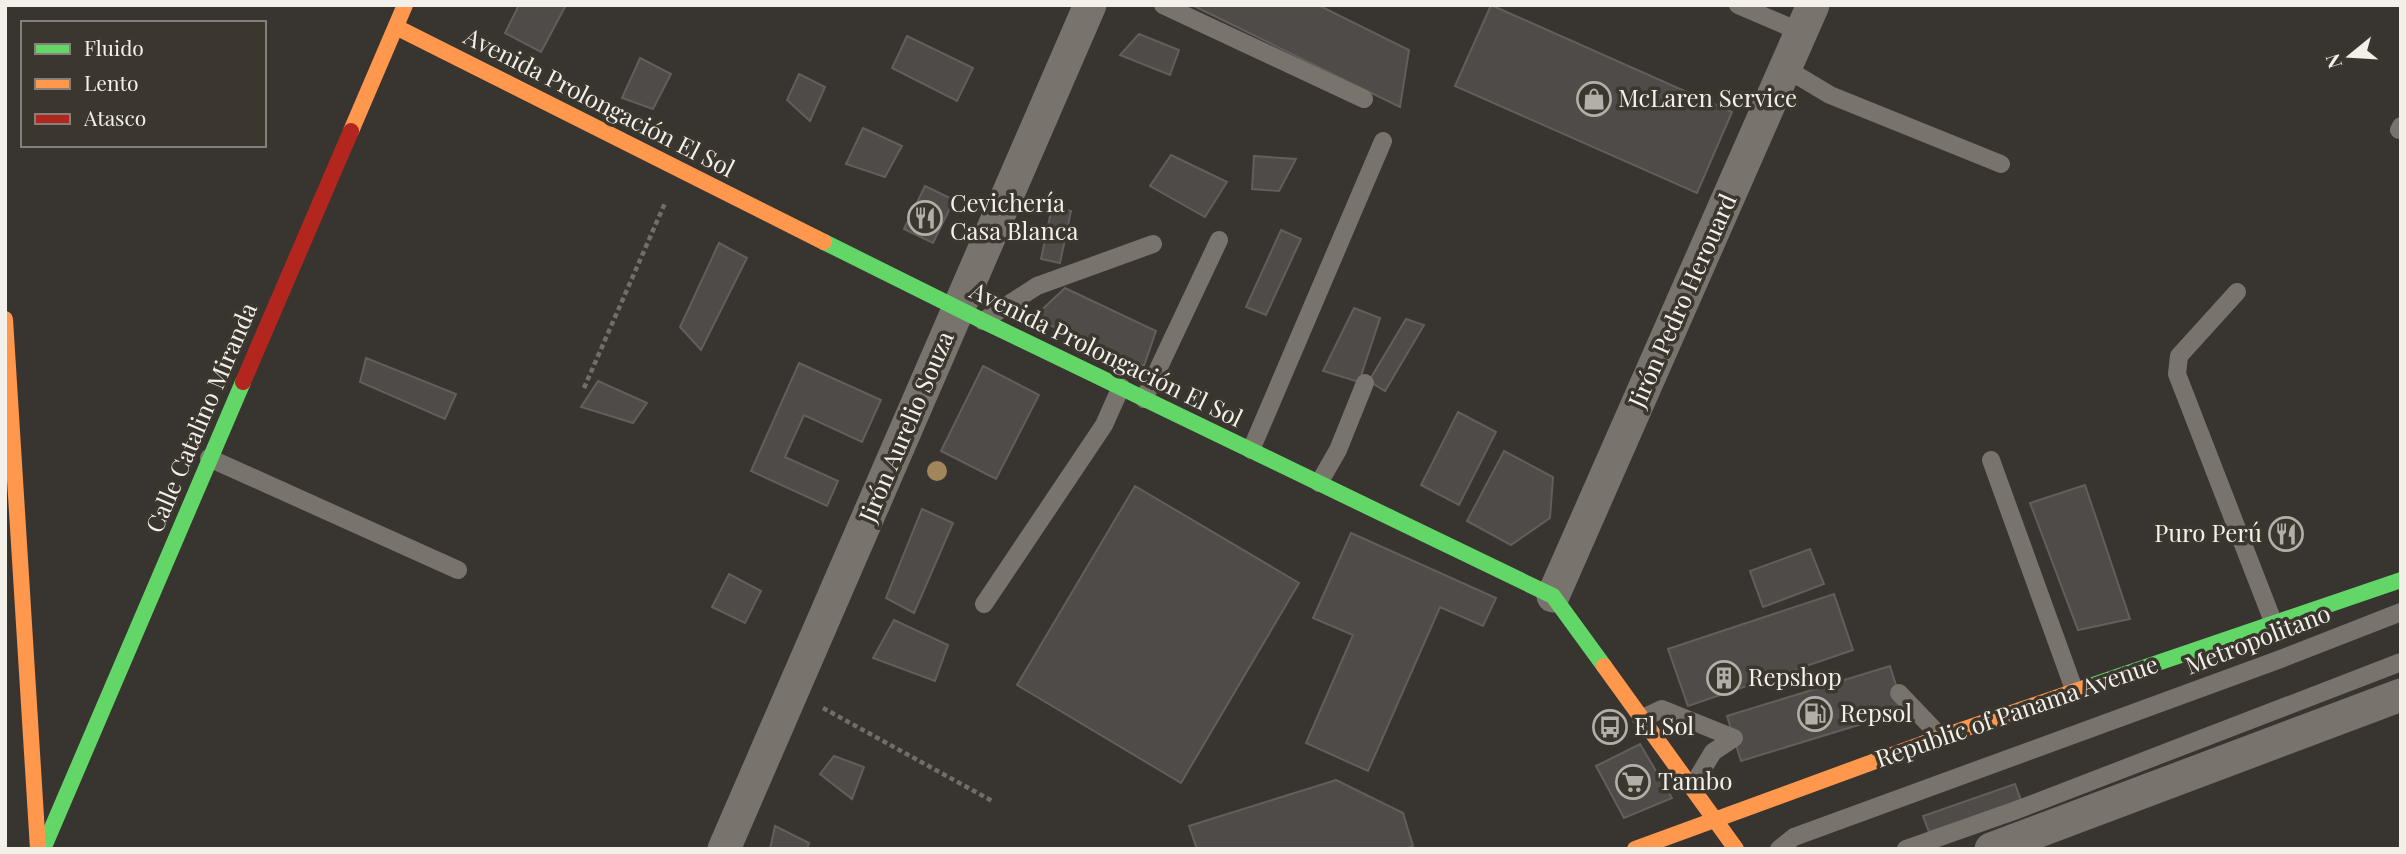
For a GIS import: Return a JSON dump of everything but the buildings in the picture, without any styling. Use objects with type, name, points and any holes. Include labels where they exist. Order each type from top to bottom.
[{"type":"street","name":"Calle Catalino Miranda","points":[[41,849],[405,5]]},
{"type":"street","name":"Jirón Aurelio Souza","points":[[724,849],[792,691],[970,315],[1090,5]]},
{"type":"street","name":"Jirón Pedro Herouard","points":[[1553,596],[1807,19]]},
{"type":"street","name":"Avenida Prolongación El Sol","points":[[396,26],[970,315],[1553,596],[1736,849]]},
{"type":"street","points":[[5,319],[41,849]]},
{"type":"street","name":"Republic of Panama Avenue","points":[[1635,849],[1941,737],[2401,580]]},
{"type":"street","points":[[1991,849],[2401,695]]},
{"type":"lane","points":[[1163,5],[1364,99]]},
{"type":"lane","points":[[1738,5],[1807,19]]},
{"type":"lane","points":[[1785,68],[1830,95],[2001,164]]},
{"type":"lane","points":[[1251,450],[1383,141]]},
{"type":"lane","points":[[1144,399],[1219,240]]},
{"type":"lane","points":[[970,315],[1037,286],[1153,244]]},
{"type":"lane","points":[[2237,292],[2179,356],[2177,374],[2274,624]]},
{"type":"lane","points":[[1319,484],[1338,450],[1365,383]]},
{"type":"lane","points":[[984,604],[1104,425],[1121,387]]},
{"type":"lane","points":[[209,458],[457,569]]},
{"type":"lane","points":[[1991,460],[2075,692]]},
{"type":"lane","name":"Metropolitano","points":[[1779,849],[1794,837],[2278,660],[2401,612]]},
{"type":"lane","points":[[1906,849],[2014,811],[2401,662]]},
{"type":"lane","points":[[1899,693],[1941,737]]},
{"type":"lane","points":[[1640,719],[1662,709],[1734,738],[1713,751],[1692,787]]},
{"type":"path","points":[[584,388],[680,169]]},
{"type":"path","points":[[792,691],[994,802]]},
{"type":"traffic: fast","points":[[824,242],[1553,596],[1604,666]]},
{"type":"traffic: fast","points":[[43,849],[243,382]]},
{"type":"traffic: fast","points":[[2087,687],[2401,580]]},
{"type":"traffic: slow","points":[[351,131],[405,5]]},
{"type":"traffic: slow","points":[[396,27],[824,242]]},
{"type":"traffic: slow","points":[[5,319],[38,849]]},
{"type":"traffic: slow","points":[[1604,666],[1736,849]]},
{"type":"traffic: slow","points":[[1635,849],[1941,737],[2087,687]]},
{"type":"traffic: jam","points":[[243,382],[351,131]]},
{"type":"place","name":"McLaren Service","points":[[1594,99]]},
{"type":"place","name":"Cevichería Casa Blanca","points":[[925,218]]},
{"type":"place","name":"Puro Perú","points":[[2286,534]]},
{"type":"place","name":"Repshop","points":[[1724,678]]},
{"type":"place","name":"Repsol","points":[[1815,714]]},
{"type":"place","name":"El Sol","points":[[1610,727]]},
{"type":"place","name":"Tambo","points":[[1633,782]]}]
